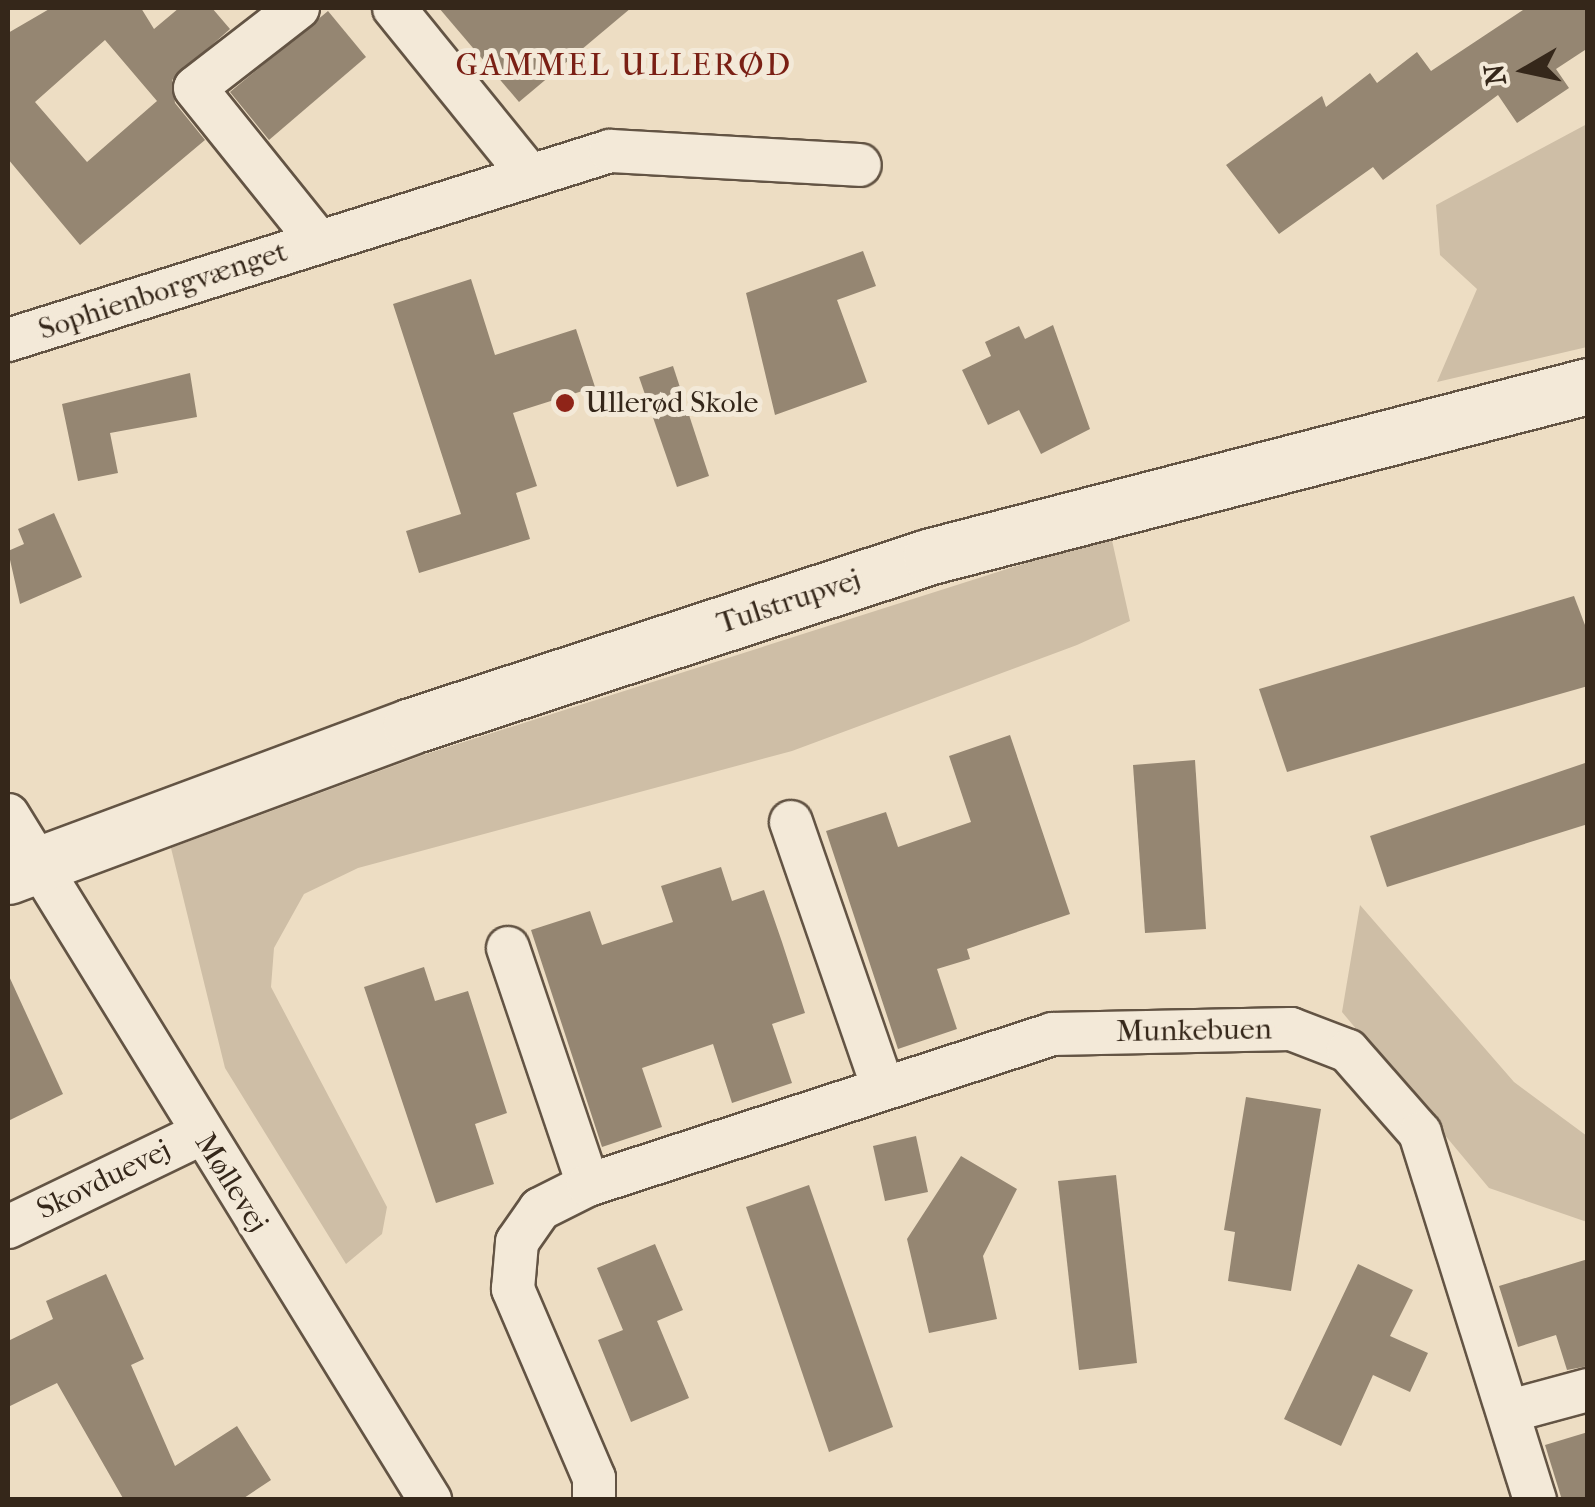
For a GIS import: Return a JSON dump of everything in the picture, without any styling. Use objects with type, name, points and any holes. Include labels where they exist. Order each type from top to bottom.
[{"type":"street","name":"Sophienborgvænget","points":[[298,8],[195,88],[318,241]]},
{"type":"street","points":[[394,8],[527,172]]},
{"type":"street","name":"Sophienborgvænget","points":[[8,340],[527,172],[610,151],[860,164]]},
{"type":"street","name":"Tulstrupvej","points":[[22,870],[410,726],[931,556],[1588,386]]},
{"type":"street","points":[[8,814],[22,870]]},
{"type":"street","points":[[791,822],[883,1087]]},
{"type":"street","name":"Møllevej","points":[[22,870],[200,1134],[430,1500]]},
{"type":"street","points":[[508,948],[588,1186]]},
{"type":"street","name":"Munkebuen","points":[[594,1500],[594,1478],[514,1289],[517,1242],[540,1209],[588,1186],[1052,1034],[1291,1029],[1348,1051],[1420,1133],[1535,1500]]},
{"type":"street","name":"Skovduevej","points":[[8,1227],[200,1134]]},
{"type":"street","points":[[1510,1411],[1588,1390]]},
{"type":"shaded area","points":[[1587,124],[1587,347],[1437,382],[1477,289],[1440,255],[1436,205]]},
{"type":"shaded area","points":[[1111,536],[1130,621],[1077,645],[792,751],[358,868],[304,894],[274,948],[271,987],[387,1207],[382,1234],[346,1264],[225,1068],[171,848],[426,754]]},
{"type":"shaded area","points":[[1360,905],[1514,1082],[1587,1136],[1587,1222],[1489,1188],[1342,1012]]},
{"type":"building","points":[[51,8],[141,8],[154,29],[179,8],[212,8],[230,29],[172,80],[175,103],[205,140],[80,245],[8,159],[8,33]],"holes":[[[105,40],[157,101],[87,162],[35,102]]]},
{"type":"building","points":[[439,8],[631,8],[519,102]]},
{"type":"building","points":[[1526,8],[1588,8],[1588,48],[1556,69],[1569,88],[1517,123],[1498,95],[1383,180],[1373,167],[1279,234],[1226,165],[1322,96],[1326,107],[1370,73],[1377,83],[1417,52],[1431,71]]},
{"type":"building","points":[[328,11],[366,57],[269,140],[230,92]]},
{"type":"building","points":[[863,251],[876,286],[837,300],[867,382],[775,415],[746,293]]},
{"type":"building","points":[[471,279],[495,355],[576,329],[595,387],[513,413],[537,486],[516,493],[530,539],[419,573],[406,531],[461,514],[393,304]]},
{"type":"building","points":[[1053,325],[1090,429],[1041,454],[1019,410],[988,425],[962,370],[991,356],[985,342],[1019,326],[1025,339]]},
{"type":"building","points":[[673,366],[709,476],[677,487],[639,377]]},
{"type":"building","points":[[190,373],[197,417],[110,433],[118,473],[78,481],[62,404]]},
{"type":"building","points":[[54,513],[82,577],[20,604],[8,551],[24,544],[18,529]]},
{"type":"building","points":[[1574,596],[1588,633],[1588,686],[1287,772],[1259,689]]},
{"type":"building","points":[[1010,735],[1070,914],[967,949],[970,959],[937,969],[957,1029],[898,1049],[826,831],[886,812],[898,847],[971,822],[949,756]]},
{"type":"building","points":[[1195,760],[1206,929],[1145,933],[1133,765]]},
{"type":"building","points":[[1588,762],[1588,824],[1387,887],[1370,836]]},
{"type":"building","points":[[721,867],[732,901],[764,890],[782,942],[805,1013],[772,1024],[792,1083],[732,1103],[713,1044],[642,1068],[662,1127],[602,1147],[531,930],[590,911],[602,945],[673,922],[661,886]]},
{"type":"building","points":[[424,967],[435,1001],[468,991],[507,1113],[475,1124],[494,1184],[436,1203],[364,987]]},
{"type":"building","points":[[8,974],[63,1094],[8,1121]]},
{"type":"building","points":[[1246,1097],[1321,1109],[1291,1291],[1228,1281],[1235,1232],[1224,1230]]},
{"type":"building","points":[[916,1136],[928,1192],[885,1201],[873,1146]]},
{"type":"building","points":[[961,1156],[1017,1189],[983,1256],[997,1319],[929,1333],[907,1239]]},
{"type":"building","points":[[1116,1175],[1137,1363],[1079,1370],[1058,1181]]},
{"type":"building","points":[[809,1185],[893,1427],[829,1452],[746,1207]]},
{"type":"building","points":[[655,1244],[683,1310],[657,1321],[689,1398],[631,1422],[598,1340],[623,1330],[597,1268]]},
{"type":"building","points":[[1588,1259],[1588,1366],[1567,1370],[1556,1335],[1518,1347],[1499,1286]]},
{"type":"building","points":[[1358,1264],[1413,1290],[1390,1336],[1428,1353],[1410,1392],[1373,1375],[1341,1446],[1284,1419]]},
{"type":"building","points":[[106,1274],[144,1359],[131,1365],[175,1466],[237,1426],[271,1480],[241,1500],[124,1500],[57,1383],[8,1407],[8,1341],[53,1319],[46,1301]]},
{"type":"building","points":[[1588,1432],[1588,1500],[1562,1500],[1545,1445]]},
{"type":"place","name":"Ullerød Skole","points":[[565,403]]},
{"type":"district","name":"GAMMEL ULLERØD","points":[[624,65]]}]
